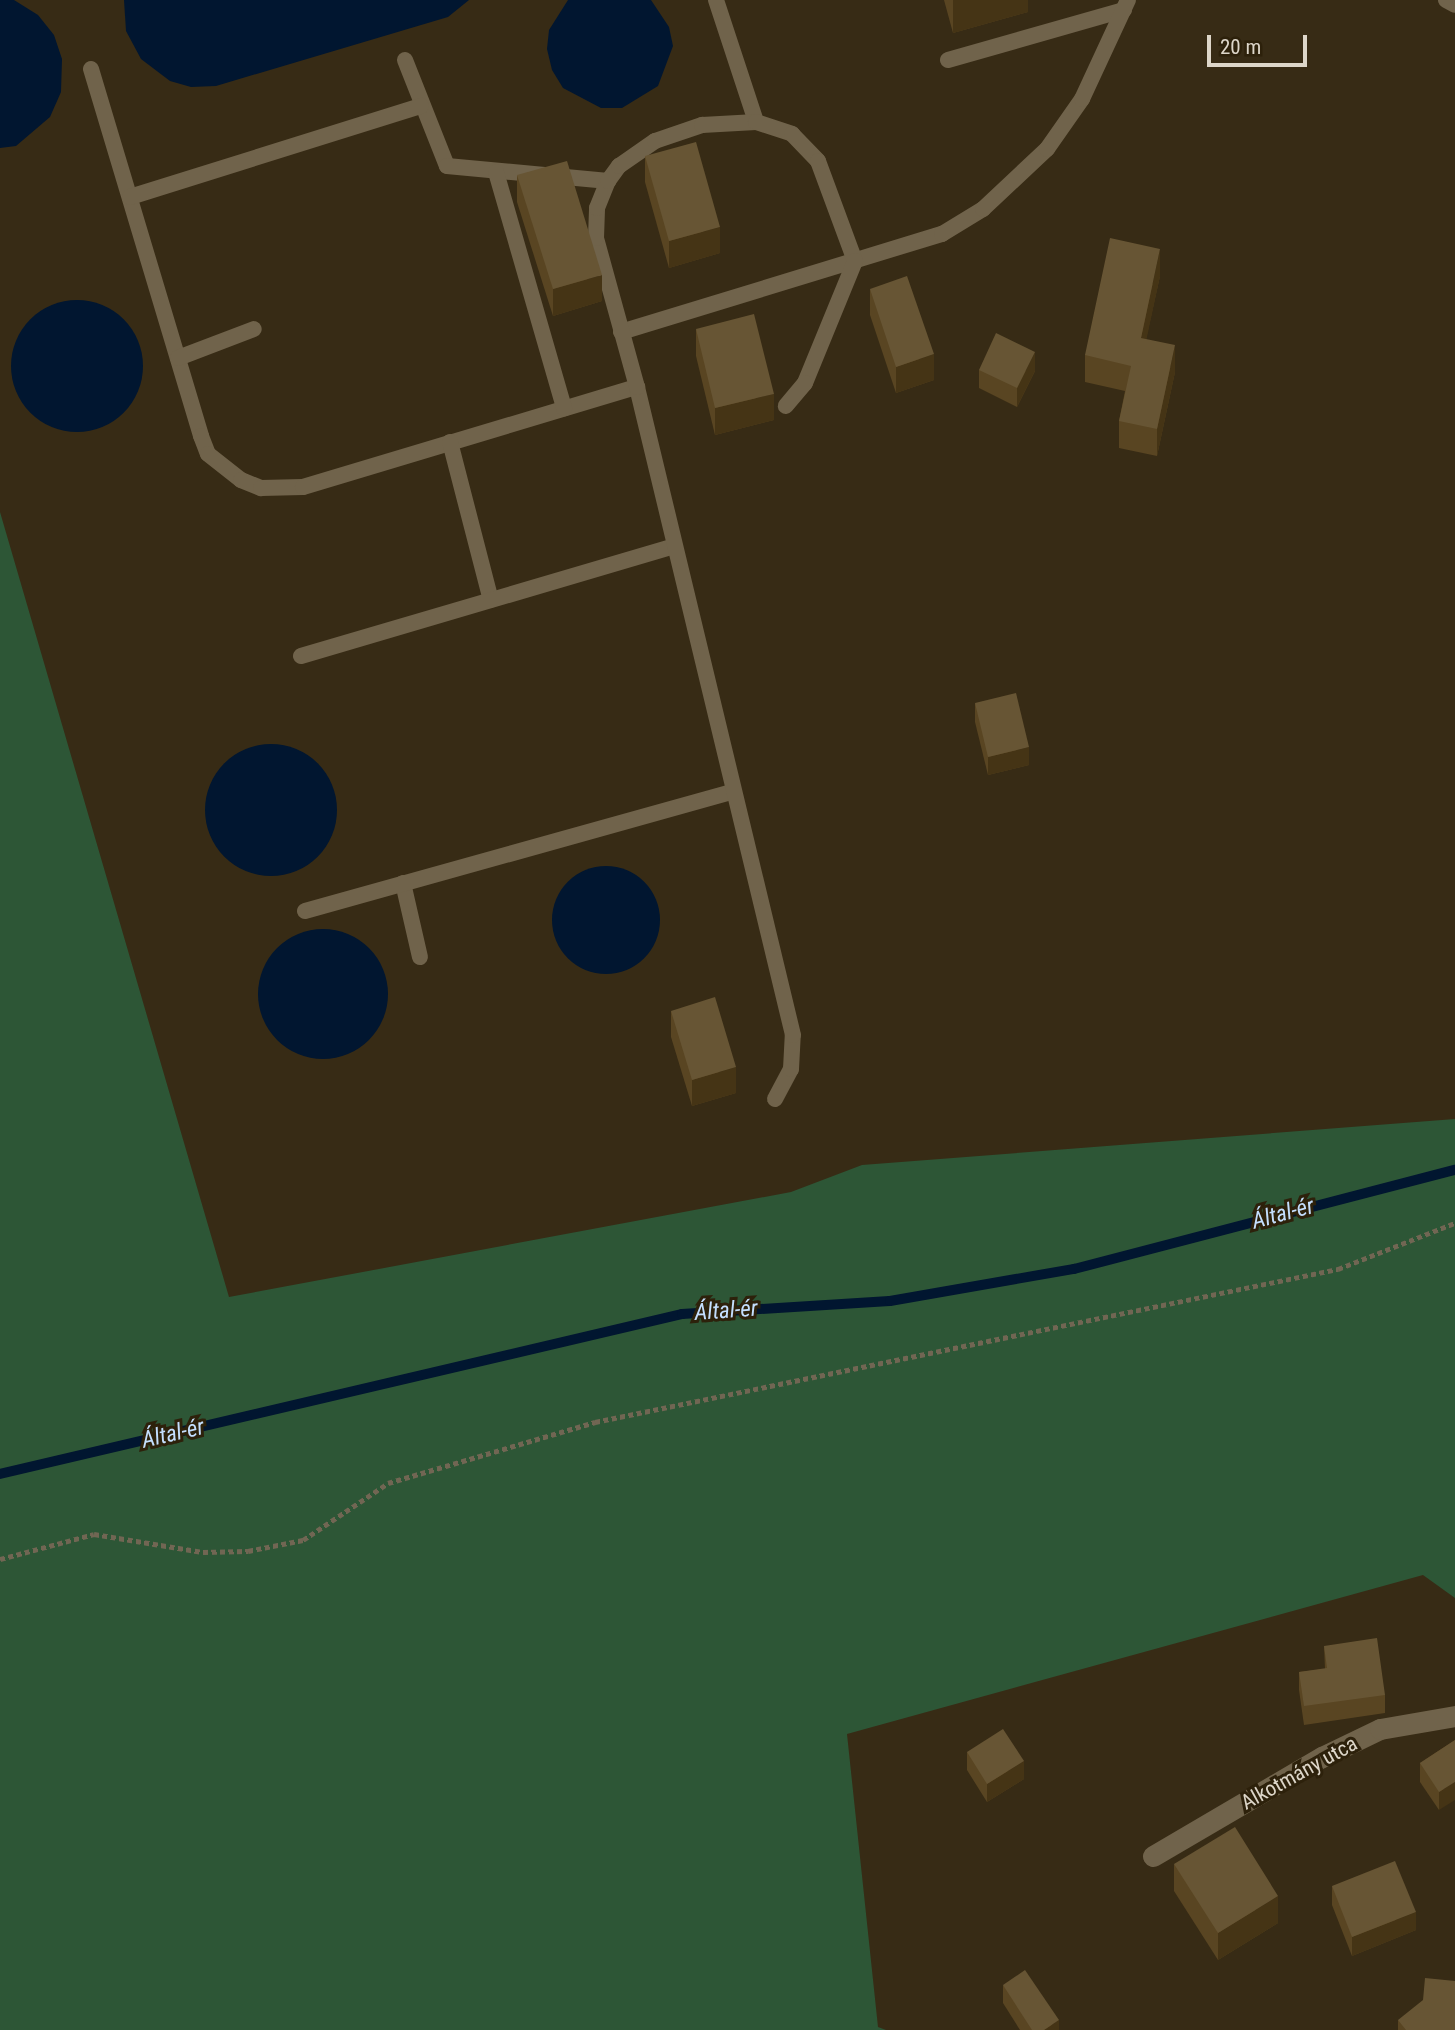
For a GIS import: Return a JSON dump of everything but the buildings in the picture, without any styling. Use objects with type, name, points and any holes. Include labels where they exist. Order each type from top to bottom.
[{"type":"street","name":"Alkotmány utca","points":[[1153,1856],[1322,1757],[1380,1730],[1455,1716]]},
{"type":"lane","points":[[716,0],[756,122]]},
{"type":"lane","points":[[1446,0],[1455,5]]},
{"type":"lane","points":[[948,60],[1126,5]]},
{"type":"lane","points":[[621,332],[942,234],[1015,184],[1047,149],[1082,99],[1126,5]]},
{"type":"lane","points":[[405,60],[447,166],[496,173],[608,181]]},
{"type":"lane","points":[[91,69],[208,454],[221,467],[261,488],[303,487],[636,387]]},
{"type":"lane","points":[[131,197],[421,106]]},
{"type":"lane","points":[[775,1099],[791,1069],[793,1035],[636,387],[596,238],[597,208],[608,181],[638,150],[680,130],[730,121],[756,122],[792,134],[812,150],[855,261],[805,383],[786,406]]},
{"type":"lane","points":[[496,173],[565,408]]},
{"type":"lane","points":[[178,358],[254,329]]},
{"type":"lane","points":[[450,443],[491,600]]},
{"type":"lane","points":[[301,656],[674,546]]},
{"type":"lane","points":[[305,911],[734,791]]},
{"type":"lane","points":[[403,883],[420,957]]},
{"type":"path","points":[[0,1559],[94,1534],[203,1552],[248,1551],[303,1540],[388,1483],[595,1422],[1338,1269],[1455,1223]]},
{"type":"green space","points":[[0,512],[229,1297],[791,1192],[862,1165],[1455,1119],[1455,1598],[1423,1575],[847,1734],[878,2027],[886,2030],[0,2030]]},
{"type":"water","points":[[0,0],[14,0],[38,15],[54,35],[62,59],[61,92],[50,117],[16,146],[0,148]]},
{"type":"water","points":[[124,0],[469,0],[448,17],[216,86],[191,87],[170,81],[141,59],[126,31]]},
{"type":"water","points":[[568,0],[651,0],[669,27],[673,46],[658,86],[622,108],[601,108],[563,88],[552,70],[547,49],[549,30]]},
{"type":"water","points":[[77,300],[102,305],[123,320],[138,341],[143,366],[138,391],[123,412],[102,427],[77,432],[52,427],[31,412],[16,391],[11,366],[16,341],[31,320],[52,305]]},
{"type":"water","points":[[271,744],[296,749],[317,764],[332,785],[337,810],[332,835],[317,856],[296,871],[271,876],[246,871],[225,856],[210,835],[205,810],[210,785],[225,764],[246,749]]},
{"type":"water","points":[[606,866],[627,870],[644,882],[656,899],[660,920],[656,941],[644,958],[627,970],[606,974],[585,970],[568,958],[556,941],[552,920],[556,899],[568,882],[585,870]]},
{"type":"water","points":[[323,929],[348,934],[369,948],[383,969],[388,994],[383,1019],[369,1040],[348,1054],[323,1059],[298,1054],[277,1040],[263,1019],[258,994],[263,969],[277,948],[298,934]]},
{"type":"waterway","name":"Által-ér","points":[[0,1474],[682,1314],[890,1301],[1074,1269],[1455,1170]]}]
